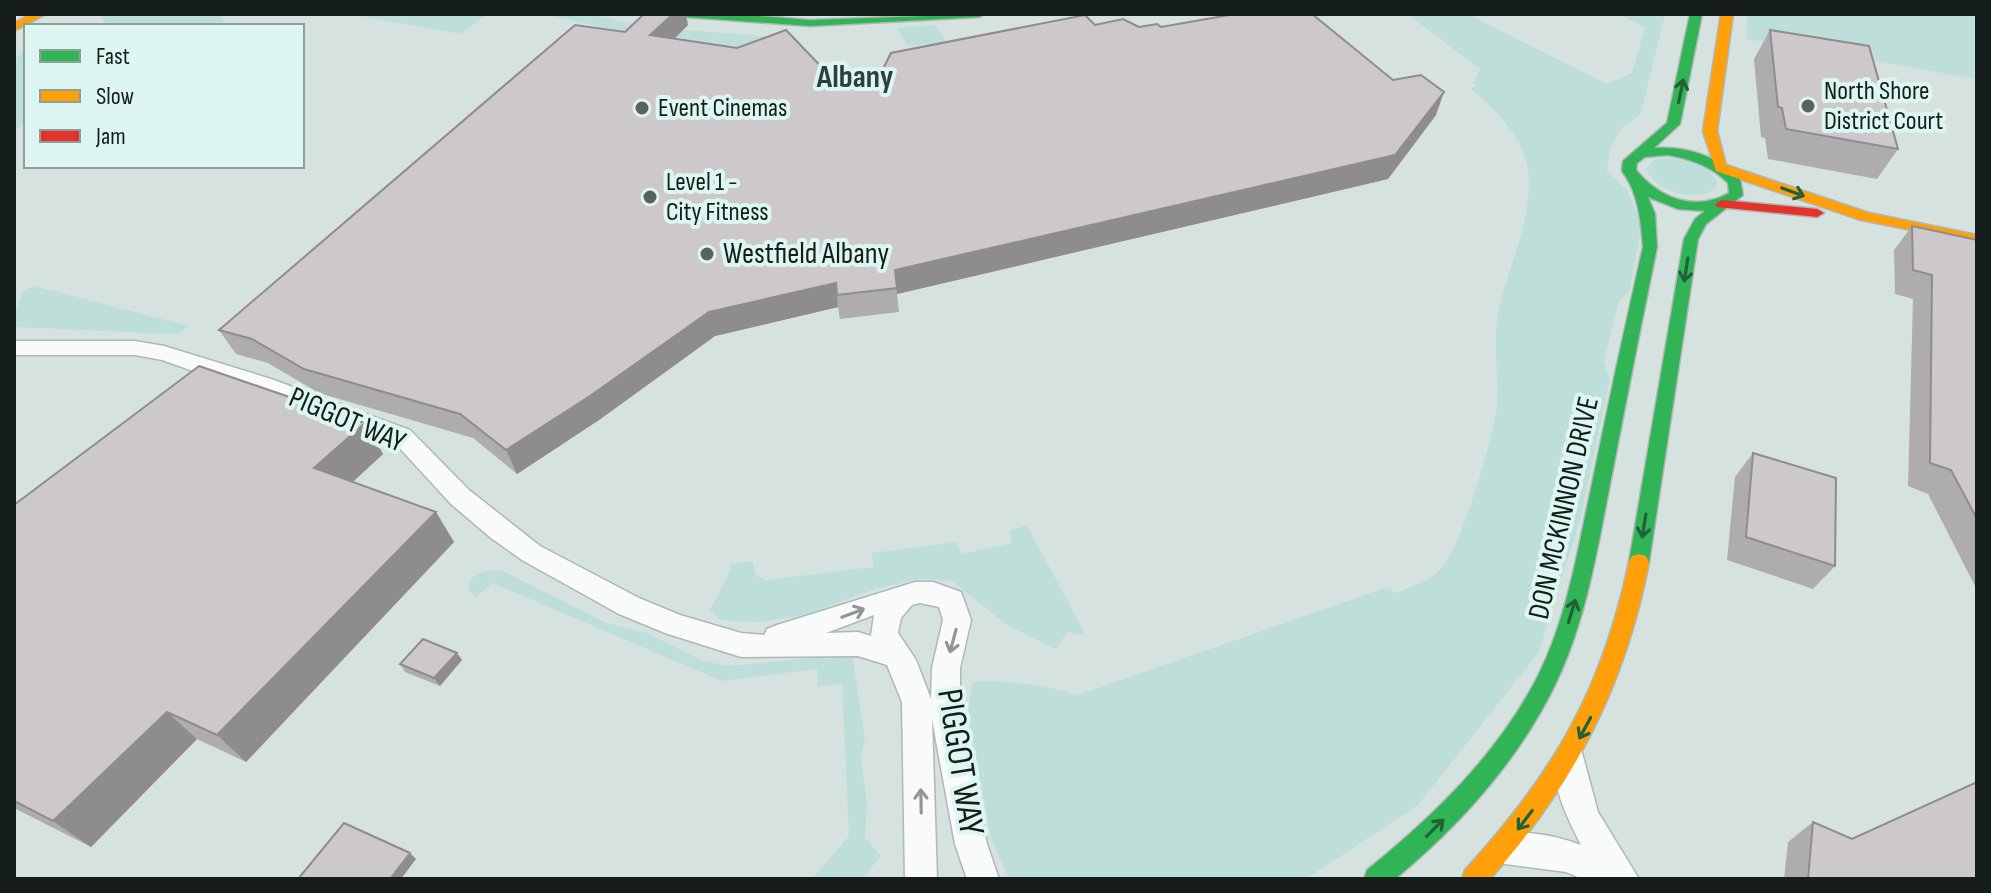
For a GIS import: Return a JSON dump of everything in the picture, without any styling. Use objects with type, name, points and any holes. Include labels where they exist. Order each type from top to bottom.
[{"type":"main road","points":[[686,14],[801,23],[979,14]]},
{"type":"main road","points":[[1696,14],[1673,124],[1628,166],[1636,183],[1651,193],[1682,204],[1722,204],[1866,217],[1977,239]]},
{"type":"main road","points":[[1474,879],[1505,848],[1570,756],[1619,653],[1629,610],[1691,239],[1700,222],[1733,199],[1737,191],[1732,177],[1720,167],[1710,131],[1727,14]]},
{"type":"main road","points":[[1641,153],[1679,152],[1866,217]]},
{"type":"main road","name":"DON MCKINNON DRIVE","points":[[1376,879],[1412,851],[1476,785],[1529,710],[1545,683],[1562,642],[1585,560],[1650,247],[1652,229],[1649,210],[1636,183]]},
{"type":"street","name":"PIGGOT WAY","points":[[14,348],[135,348],[164,353],[384,429],[402,436],[475,511],[531,553],[629,606],[723,640],[765,647],[858,644],[896,655]]},
{"type":"street","name":"PIGGOT WAY","points":[[723,640],[790,634],[903,596],[933,593],[951,600],[956,610],[956,631],[944,682],[945,709],[971,844],[983,879]]},
{"type":"street","name":"PIGGOT WAY","points":[[903,596],[888,614],[885,623],[888,643],[913,683],[917,702],[921,879]]},
{"type":"street","points":[[1570,756],[1578,809],[1621,879]]},
{"type":"street","points":[[1505,848],[1568,856],[1621,879]]},
{"type":"green space","points":[[101,14],[221,14],[225,24],[110,24],[104,22]]},
{"type":"green space","points":[[348,14],[487,14],[461,34]]},
{"type":"green space","points":[[543,14],[588,14],[649,27],[778,37],[762,50],[649,38]]},
{"type":"green space","points":[[1407,14],[1468,14],[1607,84],[1632,73],[1645,27],[1618,14],[1665,14],[1641,114],[1623,127],[1610,147],[1607,171],[1627,190],[1642,223],[1630,290],[1619,301],[1604,361],[1610,380],[1580,520],[1539,652],[1418,805],[1306,879],[1009,879],[991,838],[968,715],[972,682],[1025,684],[1075,696],[1388,587],[1395,593],[1414,586],[1432,576],[1450,555],[1467,516],[1496,412],[1497,320],[1527,208],[1528,171],[1521,146],[1514,135],[1498,114],[1470,88],[1477,86],[1473,83],[1480,69]]},
{"type":"green space","points":[[1747,14],[1977,14],[1977,79],[1746,39]]},
{"type":"green space","points":[[935,25],[947,43],[908,46],[896,28]]},
{"type":"green space","points":[[24,51],[24,125],[14,130],[14,58]]},
{"type":"green space","points":[[1660,158],[1695,163],[1710,172],[1718,186],[1701,195],[1668,190],[1651,178],[1646,170],[1652,161]]},
{"type":"green space","points":[[34,286],[189,326],[178,334],[14,327],[14,315],[23,291]]},
{"type":"green space","points":[[1027,525],[1086,636],[1067,632],[1056,649],[1007,625],[952,581],[918,579],[872,590],[805,615],[760,622],[720,620],[710,610],[731,564],[753,561],[756,575],[766,580],[873,567],[872,553],[957,542],[961,554],[1012,543],[1009,531]]},
{"type":"green space","points":[[484,571],[503,571],[604,622],[647,633],[703,661],[728,666],[852,654],[865,739],[861,757],[867,804],[865,838],[881,856],[862,879],[812,879],[849,836],[842,684],[818,687],[817,669],[722,681],[492,583],[477,597],[468,591],[471,578]]},
{"type":"building","name":"Westfield Albany","points":[[644,14],[673,14],[650,35],[737,48],[786,30],[832,78],[880,75],[891,53],[1085,15],[1095,25],[1123,19],[1139,27],[1157,24],[1161,27],[1235,14],[1312,14],[1393,80],[1421,75],[1444,92],[1395,155],[895,270],[897,288],[837,295],[836,283],[709,312],[590,396],[506,450],[460,414],[304,369],[252,339],[219,330],[575,25],[625,32]]},
{"type":"building","points":[[1770,30],[1869,46],[1898,149],[1786,129],[1782,108],[1778,107]]},
{"type":"building","points":[[1912,226],[1977,240],[1977,519],[1951,470],[1930,463],[1932,275],[1913,270]]},
{"type":"building","points":[[199,366],[365,423],[314,468],[436,512],[217,735],[167,712],[53,821],[14,801],[14,505]]},
{"type":"building","points":[[1753,453],[1836,478],[1835,566],[1746,537]]},
{"type":"building","points":[[423,639],[457,653],[434,678],[400,664]]},
{"type":"building","points":[[1977,782],[1977,879],[1808,879],[1813,822],[1852,839]]},
{"type":"building","points":[[344,823],[410,853],[390,879],[298,879]]},
{"type":"traffic: fast","points":[[686,14],[810,23],[979,14]]},
{"type":"traffic: fast","points":[[1641,153],[1673,124],[1696,14]]},
{"type":"traffic: fast","points":[[1668,151],[1696,157],[1721,169],[1735,182],[1736,195],[1708,206],[1678,205],[1651,192],[1629,171],[1630,161],[1641,153],[1668,151]]},
{"type":"traffic: fast","points":[[1376,879],[1449,814],[1492,765],[1529,712],[1556,659],[1586,557],[1650,247],[1648,214],[1636,183]]},
{"type":"traffic: fast","points":[[1639,562],[1691,239],[1700,222],[1722,205]]},
{"type":"traffic: slow","points":[[14,28],[40,14]]},
{"type":"traffic: slow","points":[[1720,167],[1710,131],[1727,14]]},
{"type":"traffic: slow","points":[[1721,168],[1866,217],[1977,239]]},
{"type":"traffic: slow","points":[[1474,879],[1533,809],[1581,733],[1617,651],[1639,562]]},
{"type":"traffic: jam","points":[[1722,204],[1817,213]]},
{"type":"place","name":"North Shore District Court","points":[[1808,106]]},
{"type":"place","name":"Event Cinemas","points":[[642,108]]},
{"type":"place","name":"Level 1 - City Fitness","points":[[650,197]]},
{"type":"place","name":"Westfield Albany","points":[[707,254]]},
{"type":"district","name":"Albany","points":[[855,77]]}]
